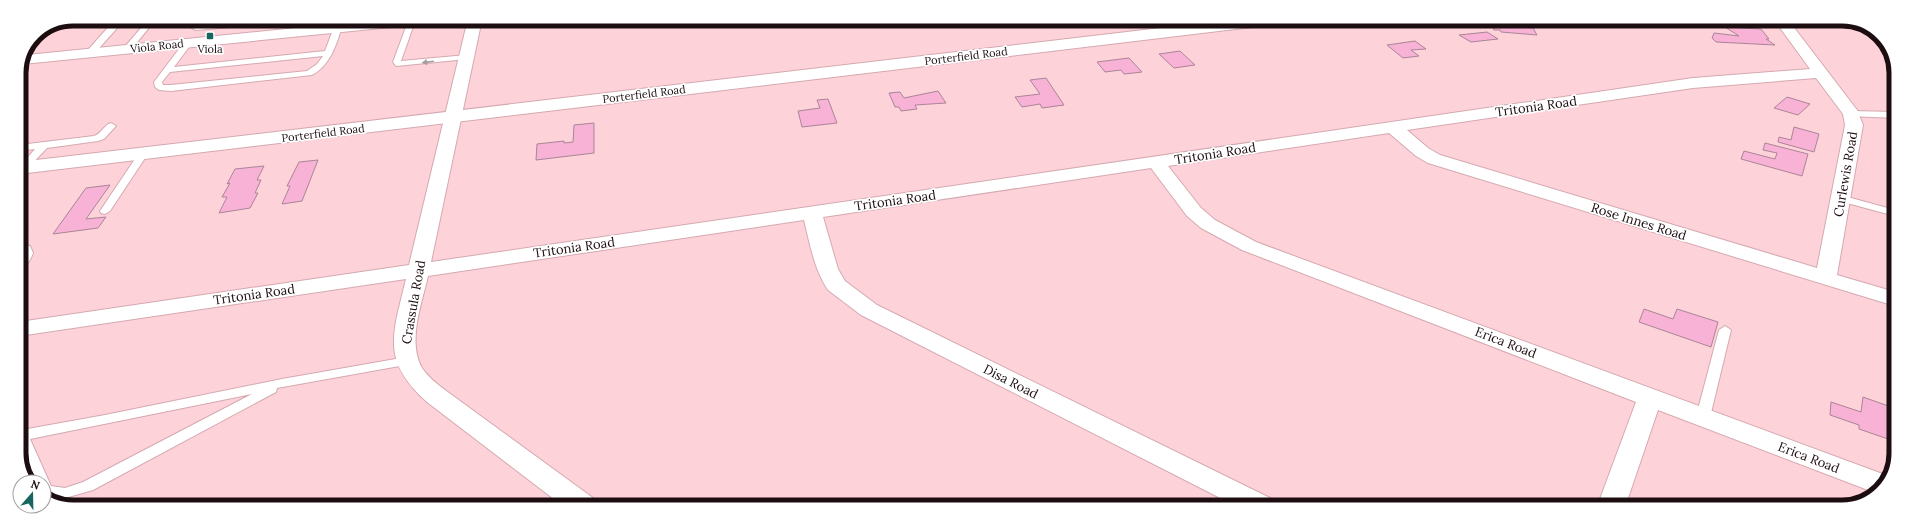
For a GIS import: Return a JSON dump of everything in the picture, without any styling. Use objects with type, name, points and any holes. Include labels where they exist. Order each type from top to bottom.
[{"type":"street","name":"Viola Road","points":[[28,60],[127,49],[185,49],[236,27],[270,26]]},
{"type":"street","name":"Crassula Road","points":[[474,26],[405,330],[404,348],[408,366],[418,381],[575,500]]},
{"type":"street","name":"Porterfield Road","points":[[26,167],[142,155],[1219,26]]},
{"type":"street","name":"Curlewis Road","points":[[1786,26],[1851,114],[1854,125],[1826,278]]},
{"type":"street","name":"Tritonia Road","points":[[26,328],[1692,83],[1771,78],[1826,80]]},
{"type":"street","name":"Rose Innes Road","points":[[1392,127],[1422,152],[1434,159],[1889,297]]},
{"type":"street","name":"Erica Road","points":[[1156,162],[1194,212],[1208,224],[1244,244],[1877,483]]},
{"type":"street","name":"Disa Road","points":[[812,212],[827,269],[836,285],[869,310],[1248,500]]},
{"type":"street","points":[[1613,500],[1650,397]]},
{"type":"lane","points":[[90,53],[114,26]]},
{"type":"lane","points":[[127,49],[146,26]]},
{"type":"lane","points":[[185,49],[158,82],[158,85],[161,88],[294,76],[309,73],[317,69],[327,52],[334,39],[337,26]]},
{"type":"lane","points":[[410,26],[397,62],[399,64],[467,57]]},
{"type":"lane","points":[[196,28],[236,27]]},
{"type":"lane","points":[[168,70],[327,52]]},
{"type":"lane","points":[[1851,114],[1889,115]]},
{"type":"lane","points":[[26,147],[95,139],[101,137],[111,126]]},
{"type":"lane","points":[[26,163],[44,145]]},
{"type":"lane","points":[[104,211],[142,155]]},
{"type":"lane","points":[[1840,198],[1889,211]]},
{"type":"lane","points":[[1703,417],[1725,330]]},
{"type":"lane","points":[[26,435],[282,383],[407,360]]},
{"type":"lane","points":[[52,492],[65,493],[88,486],[282,383]]},
{"type":"lane","points":[[26,447],[38,474]]},
{"type":"building","points":[[1492,26],[1533,28],[1537,35],[1501,32],[1500,30],[1494,30]]},
{"type":"building","points":[[1725,27],[1761,29],[1769,39],[1766,39],[1775,45],[1716,42],[1712,38],[1714,33],[1739,36]]},
{"type":"building","points":[[1487,32],[1498,39],[1471,42],[1459,35]]},
{"type":"building","points":[[1415,41],[1426,49],[1411,50],[1419,56],[1403,58],[1387,45]]},
{"type":"building","points":[[1180,51],[1195,65],[1174,68],[1159,54]]},
{"type":"building","points":[[1129,58],[1142,72],[1124,74],[1121,70],[1105,72],[1097,62]]},
{"type":"building","points":[[1046,78],[1064,105],[1042,108],[1040,104],[1022,107],[1015,97],[1040,94],[1030,80]]},
{"type":"building","points":[[938,91],[946,103],[915,105],[917,109],[901,111],[899,107],[895,107],[889,93],[900,92],[904,98]]},
{"type":"building","points":[[1787,97],[1810,104],[1798,115],[1774,108]]},
{"type":"building","points":[[828,99],[837,123],[802,127],[798,111],[820,108],[817,100]]},
{"type":"building","points":[[594,123],[594,153],[536,160],[537,144],[564,141],[564,143],[573,142],[574,125]]},
{"type":"building","points":[[1794,127],[1819,134],[1814,152],[1778,142],[1779,137],[1791,140]]},
{"type":"building","points":[[1765,143],[1808,154],[1802,176],[1741,159],[1744,151],[1775,159],[1777,153],[1763,150]]},
{"type":"building","points":[[318,160],[302,201],[282,204],[290,186],[287,186],[299,162]]},
{"type":"building","points":[[264,166],[257,180],[261,180],[255,193],[258,193],[250,208],[219,213],[227,197],[222,197],[230,183],[227,184],[235,169]]},
{"type":"building","points":[[110,185],[86,219],[106,217],[98,228],[53,234],[86,188]]},
{"type":"building","points":[[1644,309],[1673,319],[1677,309],[1718,322],[1711,347],[1639,322]]},
{"type":"building","points":[[1863,397],[1889,406],[1889,454],[1887,453],[1888,439],[1859,429],[1859,425],[1830,415],[1831,402],[1861,412]]},
{"type":"place","name":"Viola","points":[[210,36]]}]
